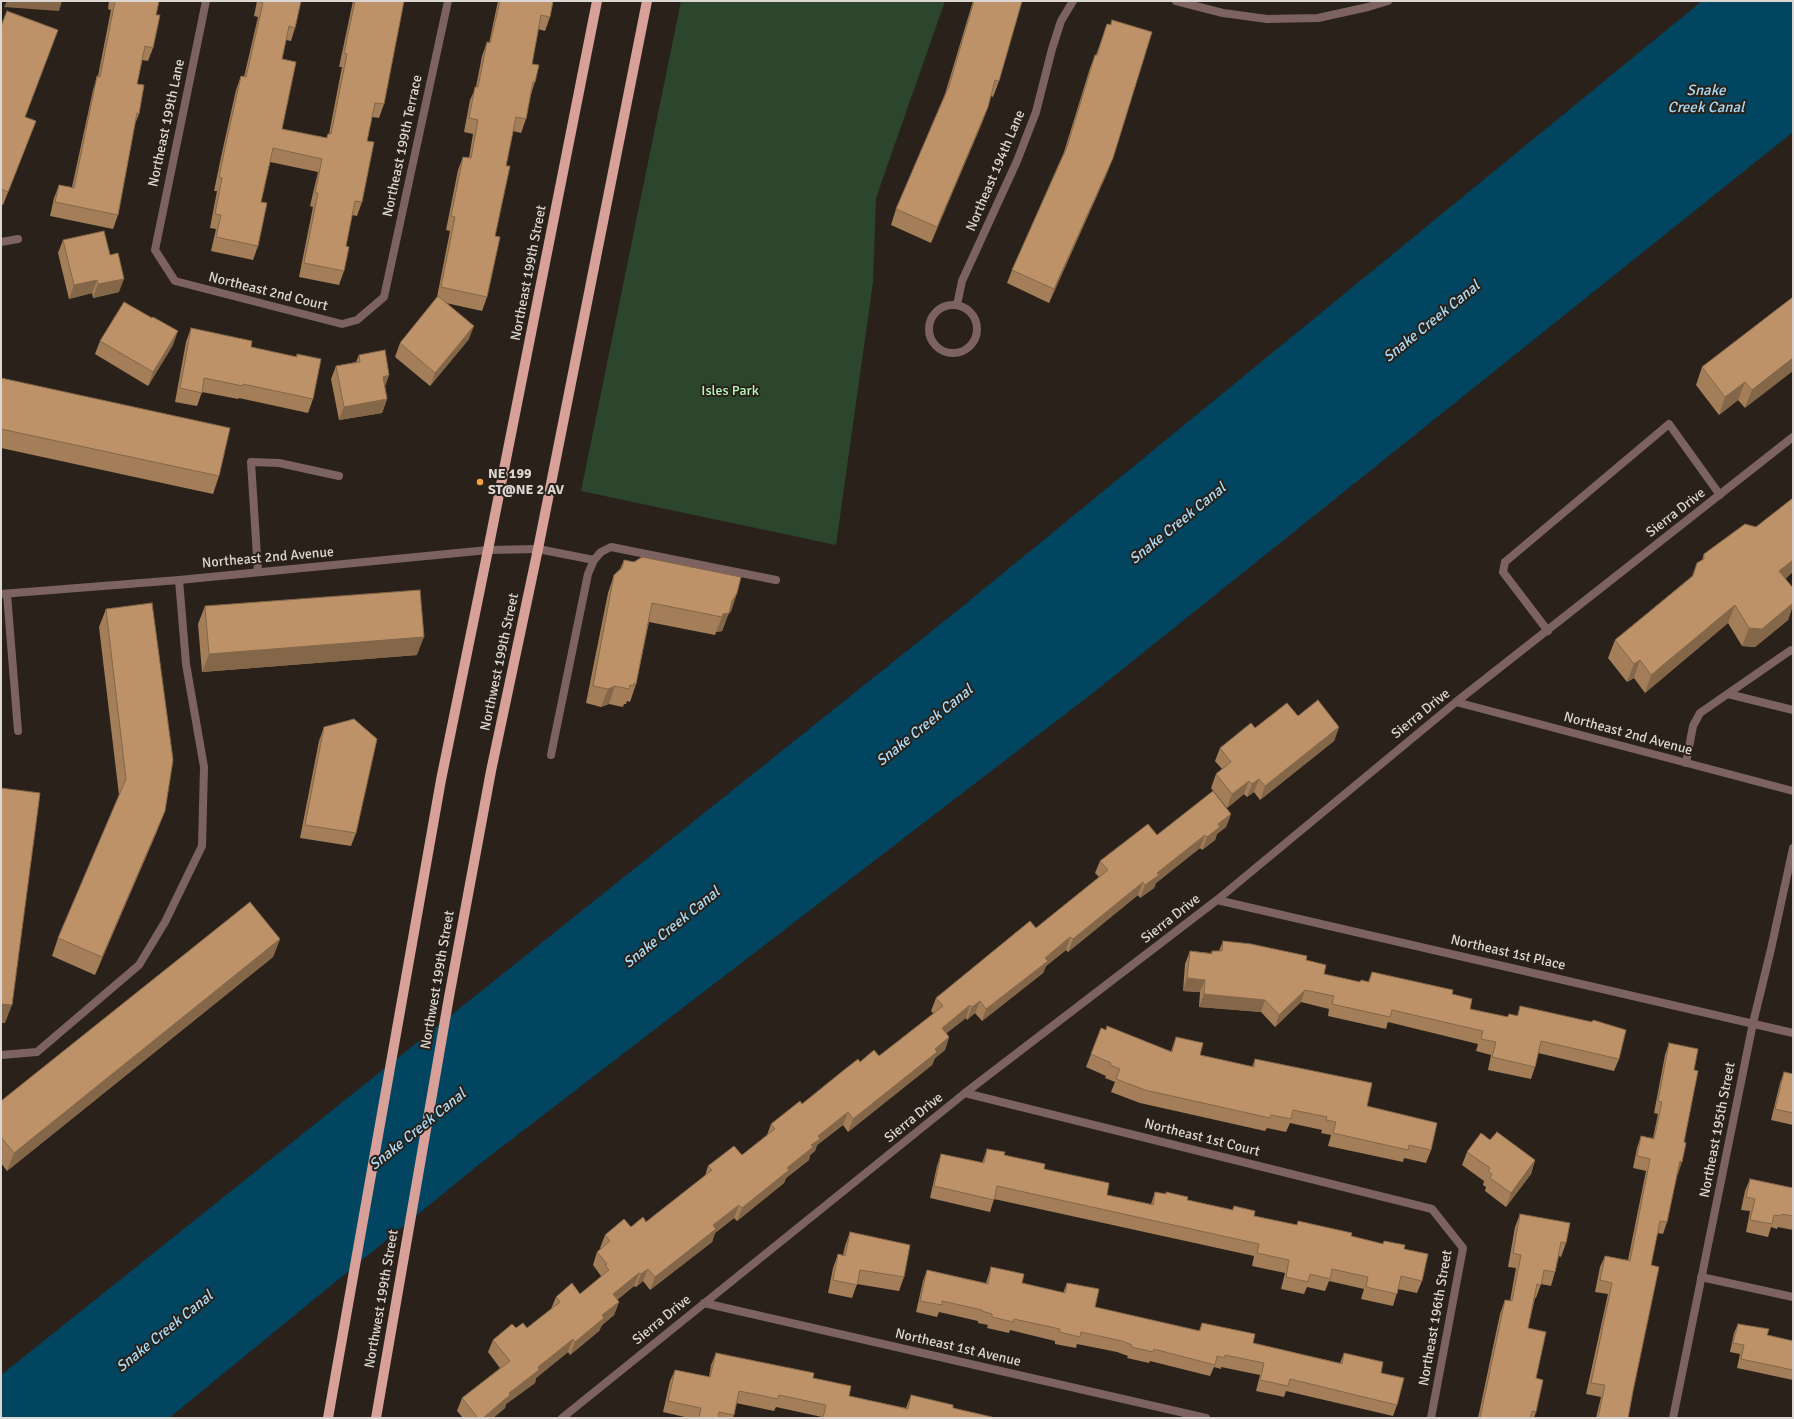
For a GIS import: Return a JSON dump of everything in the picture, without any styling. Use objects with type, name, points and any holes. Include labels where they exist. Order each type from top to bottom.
[{"type":"main road","name":"Northeast 199th Street","points":[[488,550],[597,1]]},
{"type":"main road","points":[[538,549],[647,1]]},
{"type":"main road","name":"Northwest 199th Street","points":[[376,1418],[449,997],[491,771],[538,549]]},
{"type":"main road","points":[[328,1418],[441,780],[488,550]]},
{"type":"street","name":"Northeast 199th Lane","points":[[155,250],[206,1]]},
{"type":"street","name":"Northeast 199th Terrace","points":[[384,297],[448,1]]},
{"type":"street","name":"Northeast 194th Lane","points":[[958,305],[962,281],[1017,161],[1033,119],[1059,28],[1073,1]]},
{"type":"street","points":[[1176,1],[1223,14],[1266,19],[1318,18],[1368,8],[1388,1]]},
{"type":"street","points":[[1,242],[18,239]]},
{"type":"street","name":"Northeast 2nd Court","points":[[155,250],[175,281],[342,324],[357,320],[384,297]]},
{"type":"street","points":[[958,305],[972,313],[978,328],[973,344],[967,350],[951,354],[943,352],[937,347],[929,334],[929,326],[936,312],[942,307],[958,305]]},
{"type":"street","points":[[1548,630],[1503,572],[1505,562],[1669,424],[1720,495]]},
{"type":"street","name":"Sierra Drive","points":[[562,1418],[965,1094],[1217,900],[1456,702],[1793,437]]},
{"type":"street","points":[[258,572],[252,462],[279,463],[339,476]]},
{"type":"street","points":[[551,755],[588,574],[594,560],[600,552],[612,547],[776,580]]},
{"type":"street","name":"Northeast 2nd Avenue","points":[[4,594],[179,580],[488,550],[538,549],[594,560]]},
{"type":"street","points":[[1,1055],[37,1052],[139,965],[165,922],[202,846],[204,767],[186,664],[179,580]]},
{"type":"street","points":[[4,594],[18,730]]},
{"type":"street","points":[[1686,763],[1693,726],[1700,713],[1791,650],[1793,651]]},
{"type":"street","points":[[1728,694],[1793,710]]},
{"type":"street","name":"Northeast 2nd Avenue","points":[[1456,702],[1793,791]]},
{"type":"street","name":"Northeast 195th Street","points":[[1673,1418],[1753,1023],[1793,848]]},
{"type":"street","name":"Northeast 1st Place","points":[[1217,900],[1793,1032]]},
{"type":"street","name":"Northeast 1st Court","points":[[965,1094],[1432,1209]]},
{"type":"street","name":"Northeast 196th Street","points":[[1431,1418],[1463,1248],[1432,1209]]},
{"type":"street","points":[[1701,1277],[1793,1297]]},
{"type":"street","name":"Northeast 1st Avenue","points":[[704,1303],[1206,1418]]},
{"type":"green space","name":"Isles Park","points":[[681,1],[945,1],[876,198],[873,282],[836,545],[581,491]]},
{"type":"water","name":"Snake Creek Canal","points":[[1702,1],[1793,1],[1793,132],[1094,692],[477,1166],[169,1418],[1,1418],[1,1375],[963,606]]},
{"type":"building","points":[[115,1],[159,1],[156,15],[160,15],[153,48],[145,46],[137,84],[144,85],[139,114],[137,113],[118,215],[55,202],[59,185],[74,188],[97,76],[100,77]]},
{"type":"building","points":[[259,1],[301,1],[295,28],[289,26],[282,59],[296,62],[282,129],[327,138],[328,134],[331,134],[347,54],[344,53],[355,1],[404,1],[384,104],[375,103],[367,141],[374,142],[362,202],[355,201],[346,246],[349,247],[344,271],[304,263],[318,193],[315,193],[322,159],[273,148],[261,202],[267,203],[258,246],[216,237],[221,215],[215,214],[222,178],[219,177],[241,76],[246,77],[263,3]]},
{"type":"building","points":[[500,1],[553,1],[550,17],[541,15],[532,64],[539,65],[535,82],[533,82],[526,119],[516,117],[506,166],[510,166],[495,236],[500,237],[487,297],[441,287],[455,217],[451,216],[463,157],[471,158],[478,120],[469,118],[475,87],[478,87],[487,42],[490,43]]},
{"type":"building","points":[[974,1],[1022,1],[999,81],[995,80],[988,107],[937,227],[896,209],[949,86]]},
{"type":"building","points":[[7,11],[58,30],[25,117],[36,121],[8,192],[1,189],[1,26]]},
{"type":"building","points":[[1112,20],[1152,32],[1113,158],[1054,289],[1012,270],[1067,147],[1095,55],[1097,55],[1107,24],[1111,25]]},
{"type":"building","points":[[104,231],[110,255],[118,253],[124,279],[98,284],[97,280],[74,285],[63,240]]},
{"type":"building","points":[[438,296],[474,326],[435,373],[400,343]]},
{"type":"building","points":[[1793,297],[1793,358],[1752,390],[1745,382],[1725,397],[1702,367]]},
{"type":"building","points":[[124,302],[178,331],[153,372],[100,341]]},
{"type":"building","points":[[191,328],[252,341],[251,347],[297,357],[297,354],[321,359],[313,399],[243,384],[243,386],[204,378],[202,393],[180,388]]},
{"type":"building","points":[[385,350],[389,375],[383,377],[387,399],[344,407],[336,366],[360,362],[359,355]]},
{"type":"building","points":[[1,378],[230,428],[219,476],[1,429]]},
{"type":"building","points":[[1793,498],[1793,560],[1779,571],[1793,588],[1793,603],[1762,629],[1749,628],[1735,605],[1651,675],[1640,660],[1634,664],[1615,640],[1693,576],[1697,563],[1704,559],[1704,554],[1745,524],[1756,527]]},
{"type":"building","points":[[642,557],[741,577],[737,593],[732,601],[729,613],[723,614],[722,617],[652,603],[636,684],[634,683],[633,686],[630,685],[629,689],[615,686],[608,689],[593,686],[614,575],[622,568],[624,560],[634,562]]},
{"type":"building","points":[[420,590],[424,637],[209,654],[205,606]]},
{"type":"building","points":[[152,603],[173,760],[165,811],[102,957],[58,938],[126,779],[106,609]]},
{"type":"building","points":[[1318,700],[1339,727],[1265,786],[1259,779],[1252,784],[1249,781],[1232,794],[1216,774],[1231,762],[1220,748],[1251,723],[1255,728],[1287,703],[1298,716]]},
{"type":"building","points":[[354,719],[377,739],[356,833],[305,825],[324,727]]},
{"type":"building","points":[[1,788],[40,793],[12,1005],[1,1004]]},
{"type":"building","points":[[1213,791],[1231,814],[1218,824],[1220,827],[1207,837],[1205,835],[1157,873],[1159,875],[1145,885],[1143,882],[1073,939],[1070,937],[1045,958],[1048,961],[986,1009],[980,1001],[972,1007],[970,1005],[942,1028],[949,1037],[935,1049],[937,1052],[853,1119],[848,1112],[818,1136],[820,1139],[811,1145],[813,1147],[787,1168],[789,1170],[742,1208],[739,1205],[713,1225],[716,1229],[655,1277],[648,1269],[641,1274],[639,1273],[613,1294],[619,1302],[602,1315],[604,1318],[575,1342],[573,1339],[538,1367],[539,1370],[509,1393],[510,1395],[483,1418],[478,1418],[462,1398],[510,1361],[493,1340],[512,1324],[516,1328],[523,1323],[527,1328],[560,1302],[556,1297],[572,1283],[580,1294],[609,1270],[605,1265],[607,1264],[597,1252],[610,1241],[605,1235],[624,1219],[631,1227],[643,1217],[646,1222],[712,1170],[708,1166],[734,1146],[742,1155],[775,1129],[771,1124],[800,1101],[802,1104],[858,1059],[860,1062],[874,1050],[879,1056],[943,1006],[936,998],[1030,921],[1036,928],[1108,870],[1100,861],[1148,824],[1157,835]]},
{"type":"building","points":[[250,902],[280,939],[14,1153],[1,1137],[1,1101]]},
{"type":"building","points":[[1223,941],[1251,944],[1307,956],[1306,960],[1326,965],[1324,974],[1360,982],[1361,980],[1369,982],[1372,972],[1453,990],[1452,994],[1472,999],[1470,1009],[1508,1017],[1509,1014],[1518,1016],[1520,1006],[1592,1022],[1593,1020],[1626,1030],[1619,1059],[1541,1041],[1535,1067],[1492,1057],[1496,1042],[1481,1039],[1483,1031],[1392,1010],[1390,1017],[1332,1004],[1334,996],[1305,990],[1279,1015],[1265,1000],[1204,994],[1205,980],[1187,978],[1190,951],[1212,954],[1212,951],[1222,951]]},
{"type":"building","points":[[1107,1026],[1172,1052],[1176,1037],[1203,1043],[1200,1055],[1254,1067],[1255,1059],[1372,1083],[1367,1106],[1437,1123],[1431,1150],[1409,1145],[1408,1150],[1333,1133],[1336,1122],[1326,1120],[1327,1117],[1293,1110],[1291,1119],[1271,1115],[1270,1118],[1145,1090],[1116,1079],[1120,1069],[1091,1054],[1101,1028],[1106,1030]]},
{"type":"building","points":[[1669,1043],[1698,1049],[1694,1070],[1698,1071],[1684,1142],[1686,1143],[1682,1162],[1680,1161],[1667,1222],[1660,1221],[1651,1265],[1659,1267],[1628,1418],[1598,1418],[1605,1385],[1591,1383],[1612,1283],[1600,1280],[1605,1256],[1630,1261],[1650,1159],[1637,1156],[1641,1136],[1654,1139],[1662,1102],[1658,1101]]},
{"type":"building","points":[[1784,1072],[1793,1074],[1793,1113],[1775,1109]]},
{"type":"building","points":[[1497,1132],[1535,1160],[1511,1193],[1490,1178],[1492,1174],[1488,1171],[1490,1168],[1467,1152],[1481,1133],[1490,1140]]},
{"type":"building","points":[[987,1149],[1005,1152],[1004,1155],[1045,1164],[1044,1169],[1109,1183],[1107,1195],[1153,1205],[1155,1192],[1166,1194],[1166,1192],[1188,1197],[1187,1200],[1233,1210],[1234,1206],[1255,1211],[1254,1216],[1297,1225],[1298,1221],[1352,1233],[1351,1236],[1383,1244],[1384,1241],[1405,1245],[1404,1249],[1428,1254],[1422,1281],[1401,1276],[1397,1294],[1366,1287],[1368,1277],[1332,1269],[1330,1279],[1310,1274],[1308,1282],[1286,1277],[1289,1260],[1257,1253],[1259,1244],[997,1186],[994,1200],[934,1186],[941,1154],[984,1163]]},
{"type":"building","points":[[1750,1179],[1793,1188],[1793,1216],[1782,1214],[1781,1216],[1774,1215],[1772,1224],[1750,1220],[1755,1199],[1746,1197]]},
{"type":"building","points":[[1520,1214],[1570,1223],[1566,1243],[1561,1242],[1555,1272],[1544,1270],[1541,1285],[1537,1284],[1528,1328],[1546,1332],[1536,1378],[1543,1380],[1536,1412],[1532,1411],[1530,1418],[1480,1418],[1505,1300],[1512,1301],[1521,1255],[1513,1253]]},
{"type":"building","points":[[850,1232],[910,1245],[904,1277],[860,1270],[857,1285],[833,1280],[838,1254],[845,1256]]},
{"type":"building","points":[[991,1267],[1024,1274],[1022,1283],[1065,1293],[1067,1283],[1099,1289],[1095,1307],[1200,1331],[1202,1323],[1255,1334],[1253,1343],[1342,1364],[1344,1353],[1383,1362],[1381,1373],[1404,1378],[1397,1405],[1290,1379],[1288,1386],[1260,1380],[1264,1363],[1225,1355],[1225,1358],[1217,1356],[1215,1365],[1154,1349],[1153,1352],[1131,1347],[1132,1345],[1122,1341],[1081,1332],[1080,1337],[1059,1332],[1060,1329],[1014,1319],[1013,1322],[992,1317],[992,1314],[982,1310],[942,1301],[942,1305],[920,1301],[927,1270],[988,1284]]},
{"type":"building","points":[[1738,1324],[1769,1329],[1767,1335],[1793,1341],[1793,1370],[1741,1359],[1744,1345],[1733,1343]]},
{"type":"building","points":[[716,1353],[814,1373],[813,1378],[851,1386],[849,1396],[908,1409],[911,1395],[953,1405],[953,1408],[992,1418],[823,1418],[826,1405],[779,1395],[778,1399],[739,1391],[734,1415],[719,1412],[718,1418],[699,1418],[701,1408],[668,1401],[675,1370],[710,1377]]},
{"type":"place","name":"NE 199 ST@NE 2 AV","points":[[480,482]]}]
